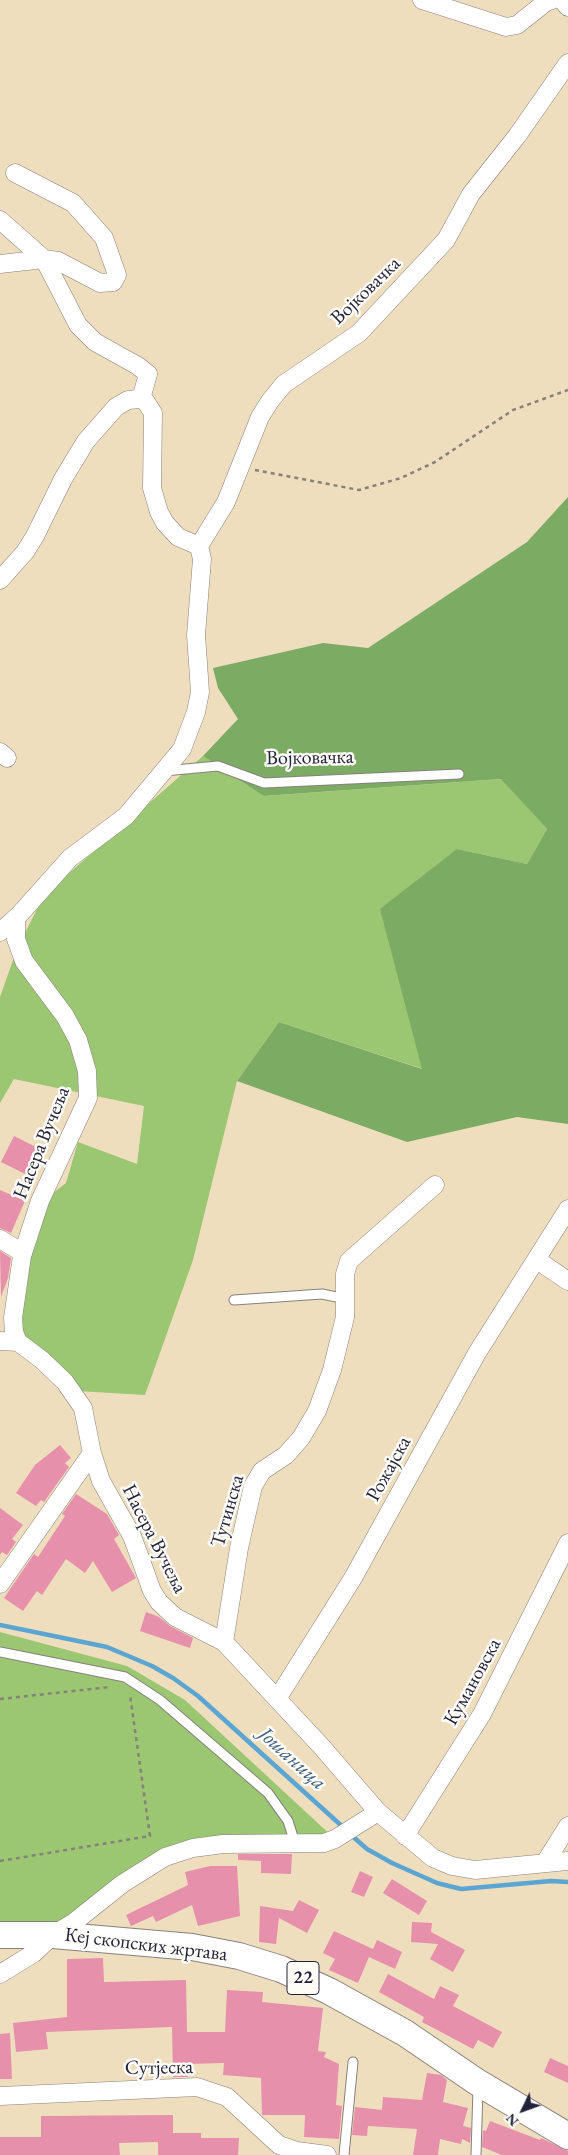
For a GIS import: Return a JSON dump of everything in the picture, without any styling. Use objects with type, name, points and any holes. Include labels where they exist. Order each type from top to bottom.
[{"type":"main road","name":"Кеј скопских жртава","points":[[0,1936],[52,1935],[192,1946],[239,1956],[281,1970],[360,2008],[405,2033],[478,2082],[568,2136]]},
{"type":"street","points":[[422,0],[506,27],[518,24],[546,2],[552,0]]},
{"type":"street","points":[[562,0],[568,8]]},
{"type":"street","name":"Војковачка","points":[[199,546],[226,502],[260,417],[270,401],[284,384],[358,333],[446,240],[472,194],[518,136],[568,63]]},
{"type":"street","points":[[0,264],[44,259],[58,261],[100,283],[112,282],[117,275],[104,238],[73,203],[15,173]]},
{"type":"street","points":[[0,220],[44,259],[78,325],[95,342],[138,366],[148,374],[141,399]]},
{"type":"street","points":[[0,580],[25,552],[35,536],[63,479],[86,441],[122,403],[128,400],[141,399],[151,407],[153,413],[152,488],[159,512],[165,523],[178,537],[199,546],[202,559],[196,635],[200,692],[196,712],[182,748],[126,816],[70,858],[16,918],[0,932]]},
{"type":"street","name":"Насера Вучеља","points":[[16,918],[16,939],[24,961],[65,1016],[78,1040],[83,1054],[88,1098],[40,1201],[23,1253],[13,1318],[14,1332],[18,1342],[42,1360],[74,1392],[83,1408],[92,1453],[104,1490],[132,1536],[152,1591],[159,1602],[175,1617],[224,1642]]},
{"type":"street","name":"Тутинска","points":[[224,1642],[238,1548],[253,1486],[262,1471],[286,1455],[302,1438],[316,1411],[332,1370],[340,1340],[345,1317],[345,1274],[349,1261],[436,1185]]},
{"type":"street","name":"Рожајска","points":[[277,1699],[339,1602],[477,1353],[568,1209]]},
{"type":"street","points":[[0,1238],[23,1253]]},
{"type":"street","points":[[537,1260],[568,1281]]},
{"type":"street","points":[[0,1341],[18,1342]]},
{"type":"street","points":[[0,1584],[92,1453]]},
{"type":"street","name":"Кумановска","points":[[405,1836],[482,1714],[568,1543]]},
{"type":"street","points":[[224,1642],[321,1746],[371,1816],[405,1836],[433,1858],[452,1866],[475,1870],[568,1861]]},
{"type":"street","name":"Кеј скопских жртава","points":[[52,1935],[73,1923],[122,1884],[165,1857],[193,1848],[223,1844],[324,1843],[335,1839],[371,1816]]},
{"type":"street","points":[[546,1862],[568,1826]]},
{"type":"street","points":[[0,1974],[34,1953],[52,1935]]},
{"type":"street","name":"Сутјеска","points":[[0,2096],[197,2087],[219,2093],[238,2104],[279,2145],[297,2151],[326,2155]]},
{"type":"lane","name":"Војковачка","points":[[164,771],[218,766],[264,783],[459,774]]},
{"type":"lane","points":[[234,1300],[322,1294],[346,1298]]},
{"type":"lane","points":[[0,1652],[124,1677],[160,1700],[268,1793],[288,1821],[296,1843]]},
{"type":"lane","points":[[344,2155],[353,2062]]},
{"type":"lane","points":[[476,2155],[478,2082]]},
{"type":"path","points":[[241,468],[359,490],[401,478],[434,462],[513,410],[568,390]]},
{"type":"path","points":[[0,1700],[118,1686]]},
{"type":"path","points":[[0,1861],[150,1836],[130,1695]]},
{"type":"green space","points":[[568,497],[568,1124],[517,1117],[407,1142],[237,1081],[279,1022],[422,1069],[380,909],[457,849],[527,864],[547,829],[501,779],[264,796],[203,756],[238,719],[218,688],[213,668],[323,643],[368,648],[527,542]]},
{"type":"green space","points":[[203,756],[265,796],[502,779],[547,829],[527,864],[457,849],[423,1069],[279,1022],[237,1081],[193,1260],[145,1395],[78,1391],[20,1337],[26,1255],[44,1200],[66,1183],[78,1142],[137,1164],[144,1106],[14,1079],[0,1103],[0,997],[17,949],[44,895]]},
{"type":"green space","points":[[0,1632],[127,1666],[185,1700],[335,1839],[193,1848],[73,1923],[0,1925]]},
{"type":"building","points":[[14,1136],[38,1148],[25,1174],[1,1162]]},
{"type":"building","points":[[0,1190],[25,1201],[11,1233],[0,1228]]},
{"type":"building","points":[[0,1251],[11,1258],[8,1278],[1,1297]]},
{"type":"building","points":[[60,1445],[71,1458],[65,1463],[69,1467],[44,1502],[41,1500],[36,1506],[16,1493],[35,1465]]},
{"type":"building","points":[[76,1494],[107,1514],[119,1535],[114,1539],[136,1578],[112,1592],[93,1561],[85,1573],[66,1559],[42,1595],[37,1591],[23,1611],[4,1598],[34,1554],[38,1557],[65,1516],[62,1514]]},
{"type":"building","points":[[0,1508],[23,1525],[12,1539],[16,1542],[7,1555],[2,1552],[0,1555]]},
{"type":"building","points":[[146,1612],[159,1617],[170,1626],[193,1638],[190,1648],[140,1631]]},
{"type":"building","points":[[238,1854],[292,1854],[291,1874],[261,1873],[261,1861],[238,1860]]},
{"type":"building","points":[[210,1866],[237,1866],[240,1916],[198,1926],[192,1905],[156,1922],[153,1916],[131,1926],[126,1915],[188,1885],[185,1872]]},
{"type":"building","points":[[360,1871],[373,1877],[364,1897],[351,1892]]},
{"type":"building","points":[[392,1879],[427,1901],[419,1915],[383,1893]]},
{"type":"building","points":[[299,1900],[319,1910],[307,1933],[279,1918],[276,1944],[259,1942],[260,1906],[293,1911]]},
{"type":"building","points":[[412,1922],[432,1923],[431,1932],[465,1950],[453,1972],[430,1959],[438,1944],[411,1942]]},
{"type":"building","points":[[334,1931],[373,1949],[377,1940],[402,1952],[395,1969],[369,1957],[358,1983],[329,1970],[335,1959],[323,1953]]},
{"type":"building","points":[[103,1958],[104,1982],[186,1980],[187,2032],[225,2032],[227,1990],[263,1992],[262,2002],[323,2008],[318,2051],[326,2052],[324,2057],[339,2064],[336,2105],[342,2106],[339,2139],[304,2137],[305,2115],[262,2115],[261,2078],[223,2075],[224,2063],[188,2064],[188,2077],[173,2077],[172,2027],[46,2032],[48,2049],[16,2052],[13,2023],[67,2017],[67,1959]]},
{"type":"building","points":[[388,1974],[434,1999],[440,1986],[459,1995],[453,2006],[502,2032],[493,2048],[478,2040],[473,2049],[422,2022],[424,2017],[379,1992]]},
{"type":"building","points":[[10,2033],[12,2079],[0,2079],[0,2034]]},
{"type":"building","points":[[550,2058],[568,2066],[568,2083],[544,2072]]},
{"type":"building","points":[[427,2073],[441,2075],[447,2080],[443,2102],[468,2108],[463,2126],[471,2128],[470,2143],[462,2139],[461,2144],[440,2139],[438,2155],[413,2155],[417,2129],[368,2126],[367,2136],[352,2135],[355,2107],[382,2110],[383,2097],[422,2100]]},
{"type":"building","points":[[173,2115],[173,2133],[201,2133],[201,2138],[239,2138],[238,2155],[158,2155],[158,2142],[119,2143],[120,2155],[0,2155],[0,2137],[41,2137],[41,2116]]},
{"type":"building","points":[[490,2121],[540,2140],[541,2138],[568,2151],[568,2155],[502,2155],[482,2147],[483,2130],[486,2131]]},
{"type":"waterway","name":"Јошаница","points":[[0,1625],[107,1647],[152,1666],[173,1678],[198,1696],[344,1828]]},
{"type":"waterway","name":"Јошаница","points":[[351,1835],[367,1849],[392,1863],[437,1883],[461,1889],[551,1881],[568,1882]]}]
